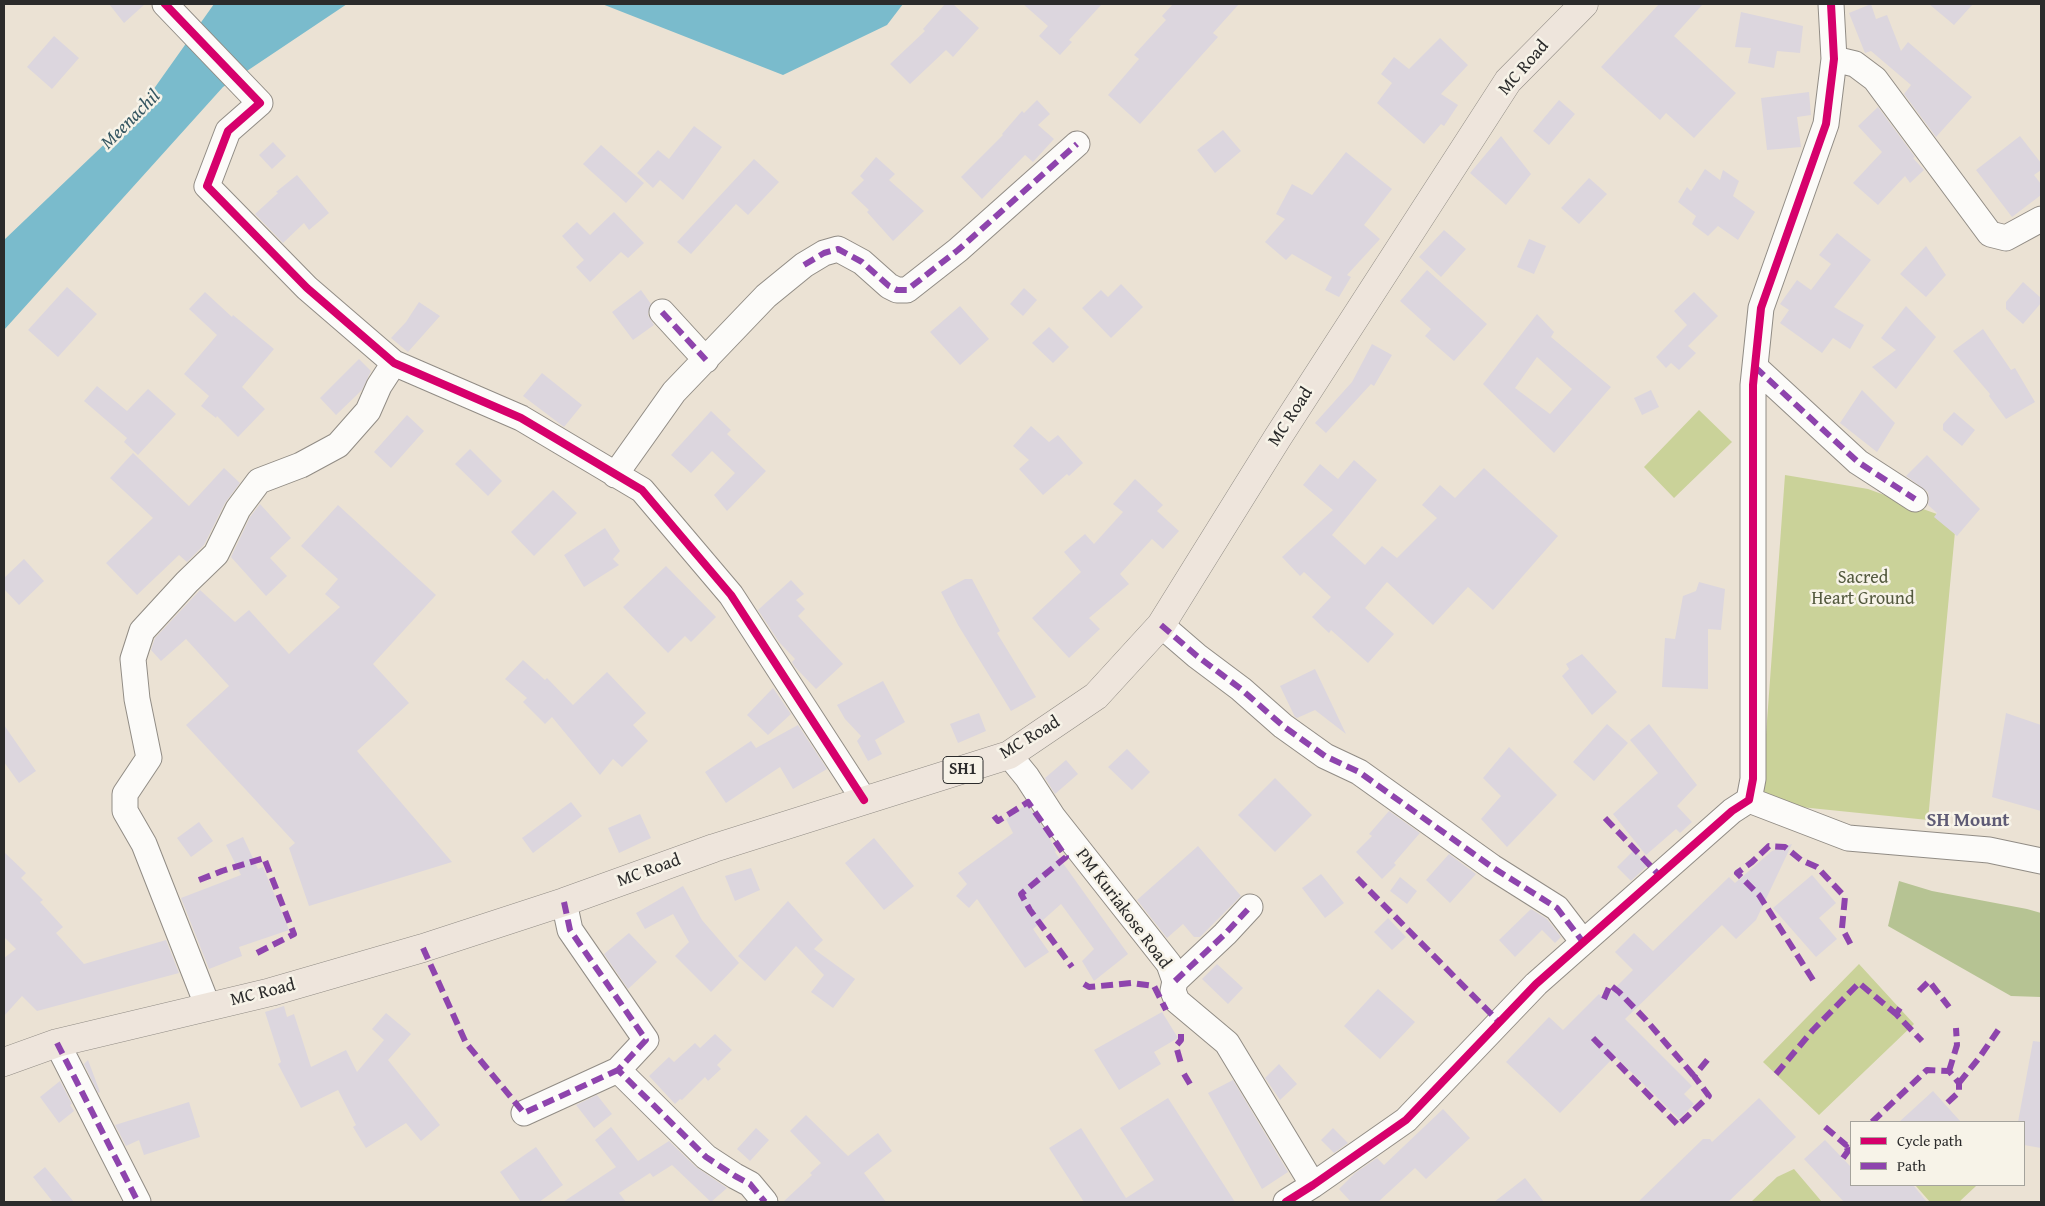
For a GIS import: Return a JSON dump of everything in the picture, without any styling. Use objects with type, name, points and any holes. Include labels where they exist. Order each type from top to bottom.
[{"type":"main road","name":"MC Road","points":[[4,1062],[57,1043],[270,992],[423,948],[564,902],[714,848],[1009,755],[1096,696],[1162,625],[1278,437],[1508,81],[1584,4]]},
{"type":"street","points":[[1286,1202],[1406,1120],[1536,984],[1732,811],[1749,800],[1753,780],[1753,385],[1761,308],[1826,124],[1834,59],[1831,4]]},
{"type":"street","points":[[166,5],[260,103],[228,131],[207,186],[307,288],[394,363],[521,418],[642,490],[731,595],[864,800]]},
{"type":"street","points":[[1834,59],[1855,64],[1875,79],[1990,234],[2006,238],[2041,219]]},
{"type":"street","points":[[616,474],[674,392],[766,296],[804,265],[824,253],[838,249],[862,262],[889,286],[897,290],[907,290],[958,250],[1077,144]]},
{"type":"street","points":[[662,312],[706,360]]},
{"type":"street","points":[[208,1007],[144,844],[126,811],[124,794],[149,758],[137,699],[133,659],[142,631],[187,582],[216,554],[238,509],[259,481],[301,465],[338,445],[368,411],[379,386],[394,363]]},
{"type":"street","points":[[1755,367],[1858,462],[1915,499]]},
{"type":"street","points":[[1162,625],[1283,726],[1325,756],[1359,772],[1492,867],[1557,908],[1583,942]]},
{"type":"street","name":"PM Kuriakose Road","points":[[1009,755],[1053,817],[1169,964],[1175,980],[1173,991],[1177,1001],[1227,1044],[1313,1185]]},
{"type":"street","points":[[1749,800],[1848,838],[1989,850],[2041,861]]},
{"type":"street","points":[[524,1113],[618,1070],[646,1040],[570,930],[564,902]]},
{"type":"street","points":[[1175,980],[1225,934],[1250,907]]},
{"type":"street","points":[[57,1043],[138,1202]]},
{"type":"street","points":[[618,1070],[706,1157],[734,1176],[750,1184],[765,1202]]},
{"type":"green space","points":[[1699,410],[1732,442],[1674,498],[1644,467]]},
{"type":"green space","name":"Sacred Heart Ground","points":[[1785,475],[1868,489],[1956,521],[1928,820],[1761,803]]},
{"type":"green space","points":[[1899,881],[1932,891],[2041,913],[2041,997],[2011,996],[1888,926]]},
{"type":"green space","points":[[1859,964],[1914,1024],[1819,1115],[1763,1062]]},
{"type":"green space","points":[[1794,1169],[1822,1202],[1751,1202],[1777,1177]]},
{"type":"green space","points":[[1916,1186],[1976,1186],[1959,1202],[1930,1202]]},
{"type":"water","name":"Meenachil","points":[[214,4],[347,4],[223,87],[4,330],[4,240],[136,114]]},
{"type":"water","points":[[602,4],[903,4],[887,25],[783,75]]},
{"type":"building","points":[[109,4],[145,4],[124,23]]},
{"type":"building","points":[[945,4],[953,4],[979,28],[953,57],[946,50],[910,84],[890,64],[925,31],[923,29]]},
{"type":"building","points":[[1023,4],[1102,4],[1069,40],[1072,42],[1060,55],[1039,36],[1048,26]]},
{"type":"building","points":[[1173,4],[1239,4],[1213,33],[1218,37],[1140,124],[1108,95],[1139,59],[1134,55],[1166,20],[1162,16]]},
{"type":"building","points":[[1659,4],[1703,4],[1674,36],[1736,93],[1694,138],[1666,113],[1660,120],[1601,67]]},
{"type":"building","points":[[1871,4],[1876,19],[1887,15],[1901,51],[1908,42],[1972,97],[1936,137],[1904,94],[1911,85],[1871,51],[1865,53],[1849,13]]},
{"type":"building","points":[[1929,4],[1973,4],[1954,25]]},
{"type":"building","points":[[1741,12],[1803,26],[1800,53],[1777,51],[1774,68],[1748,63],[1751,48],[1735,47]]},
{"type":"building","points":[[54,36],[79,58],[52,89],[27,67]]},
{"type":"building","points":[[1440,38],[1468,65],[1441,94],[1458,105],[1444,126],[1441,124],[1424,144],[1377,103],[1392,83],[1381,74],[1394,57],[1409,69]]},
{"type":"building","points":[[1809,92],[1811,115],[1797,117],[1801,147],[1767,150],[1761,98]]},
{"type":"building","points":[[1037,100],[1050,114],[1038,125],[1054,139],[1033,162],[1025,155],[982,199],[961,177],[1003,135],[1022,111],[1024,113]]},
{"type":"building","points":[[1559,100],[1575,114],[1549,145],[1533,131]]},
{"type":"building","points":[[1878,107],[1915,157],[1913,158],[1924,170],[1910,183],[1905,176],[1878,205],[1853,183],[1882,152],[1858,126]]},
{"type":"building","points":[[694,126],[722,147],[683,200],[660,180],[653,188],[637,173],[658,150],[669,159]]},
{"type":"building","points":[[1223,130],[1241,151],[1215,173],[1197,150]]},
{"type":"building","points":[[1501,136],[1531,174],[1506,205],[1470,173]]},
{"type":"building","points":[[2020,136],[2041,163],[2041,170],[2034,175],[2041,184],[2041,195],[2012,217],[1976,170]]},
{"type":"building","points":[[273,142],[286,156],[272,169],[259,155]]},
{"type":"building","points":[[601,145],[644,183],[626,203],[583,164]]},
{"type":"building","points":[[1346,152],[1392,189],[1364,225],[1380,239],[1347,275],[1351,277],[1339,297],[1325,290],[1332,277],[1292,254],[1286,260],[1265,242],[1285,219],[1276,214],[1292,184],[1312,195]]},
{"type":"building","points":[[876,157],[895,174],[889,180],[924,211],[893,241],[867,212],[869,210],[851,193],[864,180],[860,176]]},
{"type":"building","points":[[754,159],[779,182],[748,215],[736,204],[691,254],[677,242]]},
{"type":"building","points":[[1705,169],[1720,180],[1723,170],[1739,181],[1733,196],[1755,212],[1738,240],[1718,226],[1708,236],[1692,224],[1696,216],[1678,202],[1687,187],[1691,191]]},
{"type":"building","points":[[297,175],[329,213],[309,230],[304,223],[283,243],[255,214],[278,193],[276,192]]},
{"type":"building","points":[[1589,178],[1607,194],[1579,224],[1561,208]]},
{"type":"building","points":[[614,212],[644,243],[628,258],[621,252],[590,282],[576,267],[584,260],[562,236],[577,222],[590,235]]},
{"type":"building","points":[[1444,230],[1466,249],[1441,277],[1419,257]]},
{"type":"building","points":[[1837,233],[1871,260],[1834,307],[1864,325],[1850,349],[1833,338],[1822,353],[1780,323],[1789,310],[1780,304],[1797,280],[1811,290],[1831,264],[1819,255]]},
{"type":"building","points":[[1529,239],[1546,246],[1534,274],[1517,267]]},
{"type":"building","points":[[1926,246],[1946,275],[1926,297],[1900,274]]},
{"type":"building","points":[[1427,270],[1487,324],[1454,361],[1425,336],[1431,329],[1400,301]]},
{"type":"building","points":[[2023,282],[2041,298],[2041,303],[2023,324],[2006,309],[2006,302]]},
{"type":"building","points":[[1121,284],[1143,307],[1111,338],[1082,308],[1101,290],[1108,297]]},
{"type":"building","points":[[67,287],[97,314],[58,357],[28,330]]},
{"type":"building","points":[[1024,288],[1037,300],[1023,316],[1010,304]]},
{"type":"building","points":[[641,290],[651,304],[648,315],[654,325],[633,340],[612,312]]},
{"type":"building","points":[[205,292],[232,317],[233,315],[274,349],[242,387],[265,409],[238,437],[217,416],[216,418],[201,406],[209,396],[184,374],[217,335],[189,309]]},
{"type":"building","points":[[1694,292],[1718,316],[1688,346],[1696,353],[1679,370],[1671,363],[1666,368],[1656,357],[1687,325],[1674,311]]},
{"type":"building","points":[[419,302],[440,316],[408,352],[391,338],[406,322]]},
{"type":"building","points":[[960,306],[989,339],[960,365],[930,332]]},
{"type":"building","points":[[1906,306],[1936,337],[1896,389],[1872,367],[1896,350],[1881,338]]},
{"type":"building","points":[[1537,314],[1554,332],[1551,337],[1611,387],[1554,453],[1483,384]],"holes":[[[1537,357],[1572,389],[1550,414],[1515,388]]]},
{"type":"building","points":[[1049,327],[1069,347],[1053,363],[1032,343]]},
{"type":"building","points":[[1983,329],[2011,370],[2015,368],[2035,402],[2006,419],[1989,396],[1990,394],[1953,351]]},
{"type":"building","points":[[1372,344],[1392,355],[1374,386],[1371,384],[1326,433],[1315,423],[1352,382]]},
{"type":"building","points":[[359,359],[371,371],[362,390],[336,415],[320,398]]},
{"type":"building","points":[[542,373],[582,405],[564,427],[523,396]]},
{"type":"building","points":[[97,386],[127,411],[148,389],[176,414],[138,455],[124,442],[127,438],[84,401]]},
{"type":"building","points":[[1651,390],[1659,407],[1642,415],[1634,398]]},
{"type":"building","points":[[1862,390],[1895,423],[1877,452],[1840,423]]},
{"type":"building","points":[[711,411],[731,430],[727,434],[766,471],[727,511],[714,495],[735,473],[712,451],[691,473],[671,455]]},
{"type":"building","points":[[1954,412],[1975,430],[1962,446],[1943,430],[1943,424]]},
{"type":"building","points":[[407,415],[424,431],[391,468],[374,452]]},
{"type":"building","points":[[1031,426],[1049,442],[1058,435],[1083,463],[1043,495],[1019,469],[1029,460],[1013,446]]},
{"type":"building","points":[[470,449],[502,481],[488,496],[455,464]]},
{"type":"building","points":[[133,453],[189,506],[224,468],[240,483],[225,503],[204,545],[187,562],[179,555],[137,595],[106,563],[153,518],[110,478]]},
{"type":"building","points":[[1927,455],[1980,509],[1957,536],[1934,517],[1937,513],[1928,505],[1928,492],[1906,476]]},
{"type":"building","points":[[1354,460],[1377,480],[1332,535],[1365,565],[1382,546],[1397,558],[1437,518],[1422,505],[1440,485],[1455,498],[1484,468],[1558,536],[1493,610],[1468,587],[1433,625],[1387,582],[1365,608],[1394,634],[1368,663],[1331,630],[1329,633],[1312,617],[1331,597],[1304,572],[1300,576],[1282,557],[1333,510],[1303,485],[1320,464],[1338,479]]},
{"type":"building","points":[[1135,479],[1163,505],[1157,511],[1179,531],[1163,549],[1152,539],[1120,574],[1129,584],[1089,618],[1100,629],[1069,658],[1032,618],[1081,572],[1064,552],[1085,534],[1094,544],[1123,512],[1113,504]]},
{"type":"building","points":[[553,490],[577,513],[534,556],[511,532]]},
{"type":"building","points":[[260,504],[291,538],[270,558],[287,576],[266,596],[231,557],[250,517]]},
{"type":"building","points":[[338,505],[436,595],[373,664],[409,703],[357,751],[452,862],[309,906],[289,848],[295,843],[186,725],[229,686],[186,639],[161,661],[151,650],[155,638],[200,590],[235,622],[249,610],[289,654],[340,607],[325,594],[338,579],[301,546]]},
{"type":"building","points":[[605,528],[620,551],[613,559],[619,565],[584,587],[564,555]]},
{"type":"building","points":[[24,559],[44,581],[19,605],[4,589],[4,578]]},
{"type":"building","points":[[666,566],[716,617],[691,642],[685,636],[668,653],[623,607]]},
{"type":"building","points":[[965,579],[972,579],[1000,631],[997,633],[1036,697],[1011,711],[958,625],[941,592]]},
{"type":"building","points":[[791,580],[804,594],[796,600],[805,609],[798,616],[843,664],[816,689],[795,667],[792,662],[795,659],[779,642],[758,610]]},
{"type":"building","points":[[1699,582],[1725,589],[1721,630],[1708,629],[1708,689],[1662,687],[1665,638],[1675,639],[1683,596],[1696,591]]},
{"type":"building","points":[[1582,654],[1617,692],[1592,715],[1562,676],[1569,669],[1566,664]]},
{"type":"building","points":[[523,660],[545,680],[547,678],[573,705],[607,672],[646,713],[633,725],[648,741],[622,767],[613,759],[600,775],[552,717],[545,724],[523,702],[527,698],[505,679]]},
{"type":"building","points":[[1315,669],[1346,734],[1315,710],[1297,718],[1295,717],[1280,686]]},
{"type":"building","points":[[883,681],[905,722],[875,740],[882,754],[868,761],[857,741],[861,736],[845,719],[837,705]]},
{"type":"building","points":[[773,688],[791,714],[768,735],[747,715]]},
{"type":"building","points":[[979,713],[986,731],[958,743],[950,724]]},
{"type":"building","points":[[2006,713],[2041,725],[2041,811],[1992,797]]},
{"type":"building","points":[[1607,724],[1628,743],[1594,781],[1573,762]]},
{"type":"building","points":[[1649,724],[1697,785],[1677,806],[1692,822],[1680,833],[1676,829],[1646,855],[1613,814],[1658,773],[1630,740]]},
{"type":"building","points":[[4,725],[36,771],[19,783],[4,762]]},
{"type":"building","points":[[798,725],[827,769],[793,789],[780,767],[726,803],[705,772],[751,741],[756,748]]},
{"type":"building","points":[[1509,747],[1557,795],[1507,847],[1481,819],[1501,796],[1483,778]]},
{"type":"building","points":[[1127,749],[1150,772],[1132,790],[1108,767]]},
{"type":"building","points":[[1066,760],[1078,774],[1055,794],[1045,778]]},
{"type":"building","points":[[1275,778],[1312,815],[1275,852],[1238,815]]},
{"type":"building","points":[[571,802],[582,816],[533,853],[522,838]]},
{"type":"building","points":[[1027,804],[1047,833],[1055,852],[1128,954],[1094,981],[1082,961],[1094,949],[1061,904],[1033,929],[1049,952],[1025,968],[977,899],[969,908],[956,896],[967,884],[958,873],[1013,833],[1006,819]]},
{"type":"building","points":[[1389,811],[1420,833],[1394,863],[1396,865],[1382,879],[1356,852],[1372,836],[1369,834]]},
{"type":"building","points":[[640,814],[651,838],[619,853],[608,828]]},
{"type":"building","points":[[199,822],[213,841],[191,857],[177,838]]},
{"type":"building","points":[[243,837],[258,869],[263,867],[289,930],[239,947],[242,956],[209,969],[181,898],[241,875],[226,845]]},
{"type":"building","points":[[874,838],[914,886],[884,910],[845,863]]},
{"type":"building","points":[[1792,844],[1756,920],[1736,939],[1722,925],[1625,1019],[1692,1086],[1684,1094],[1694,1104],[1679,1119],[1615,1056],[1560,1113],[1506,1062],[1549,1017],[1563,1030],[1599,994],[1604,999],[1633,970],[1615,952],[1634,933],[1653,951],[1729,877],[1735,883],[1772,851]]},
{"type":"building","points":[[1198,846],[1241,896],[1200,937],[1194,937],[1183,924],[1167,938],[1137,900]]},
{"type":"building","points":[[1634,850],[1648,865],[1631,881],[1617,867]]},
{"type":"building","points":[[4,852],[26,873],[21,878],[43,900],[40,902],[63,927],[56,933],[84,964],[166,940],[179,973],[37,1011],[22,996],[4,1016],[4,958],[16,949],[4,937]]},
{"type":"building","points":[[1449,854],[1476,874],[1450,903],[1426,880]]},
{"type":"building","points":[[751,868],[760,890],[735,901],[725,876]]},
{"type":"building","points":[[1321,874],[1344,903],[1325,918],[1302,888]]},
{"type":"building","points":[[1812,875],[1836,903],[1819,918],[1837,939],[1816,957],[1773,908]]},
{"type":"building","points":[[1400,877],[1417,891],[1407,904],[1390,891]]},
{"type":"building","points":[[683,886],[702,920],[739,963],[711,992],[675,956],[689,942],[673,914],[645,929],[636,913]]},
{"type":"building","points":[[788,901],[823,940],[814,949],[855,979],[833,1008],[811,992],[824,975],[796,946],[765,981],[738,956]]},
{"type":"building","points":[[1531,909],[1547,919],[1561,937],[1555,943],[1542,930],[1515,957],[1499,940]]},
{"type":"building","points":[[1388,918],[1406,937],[1392,950],[1374,932]]},
{"type":"building","points":[[629,933],[657,962],[628,989],[604,954]]},
{"type":"building","points":[[1217,964],[1243,988],[1228,1004],[1202,979]]},
{"type":"building","points":[[1378,989],[1415,1022],[1380,1059],[1344,1026]]},
{"type":"building","points":[[284,1006],[287,1017],[294,1014],[311,1067],[346,1050],[357,1072],[384,1040],[372,1029],[386,1013],[411,1034],[388,1060],[440,1125],[421,1141],[406,1123],[366,1148],[353,1127],[356,1125],[338,1090],[301,1108],[278,1064],[281,1062],[265,1012]]},
{"type":"building","points":[[1162,1012],[1178,1038],[1154,1052],[1161,1064],[1119,1090],[1094,1050]]},
{"type":"building","points":[[715,1034],[732,1050],[717,1065],[721,1069],[708,1081],[705,1077],[682,1100],[680,1099],[675,1104],[649,1076],[669,1057],[674,1062],[695,1043],[700,1048]]},
{"type":"building","points":[[2033,1041],[2041,1042],[2041,1148],[2025,1145],[2025,1121],[2018,1121]]},
{"type":"building","points":[[88,1060],[100,1092],[98,1093],[84,1064]]},
{"type":"building","points":[[1279,1064],[1297,1084],[1280,1100],[1265,1078]]},
{"type":"building","points":[[1233,1080],[1288,1172],[1262,1189],[1208,1093]]},
{"type":"building","points":[[60,1081],[74,1111],[59,1123],[40,1097]]},
{"type":"building","points":[[1933,1091],[1960,1121],[1900,1121]]},
{"type":"building","points":[[597,1095],[612,1114],[594,1128],[576,1105]]},
{"type":"building","points":[[1168,1098],[1235,1202],[1084,1202],[1049,1148],[1081,1128],[1126,1198],[1154,1180],[1120,1128]]},
{"type":"building","points":[[1759,1098],[1796,1137],[1728,1202],[1638,1202],[1703,1139],[1710,1139],[1712,1142]]},
{"type":"building","points":[[189,1102],[200,1137],[144,1155],[139,1140],[126,1146],[115,1125]]},
{"type":"building","points":[[1443,1109],[1470,1138],[1426,1179],[1415,1168],[1378,1202],[1351,1202],[1339,1189],[1355,1173],[1377,1158],[1384,1165]]},
{"type":"building","points":[[806,1115],[848,1156],[878,1133],[892,1151],[864,1173],[886,1202],[783,1202],[812,1175],[810,1173],[821,1163],[790,1131]]},
{"type":"building","points":[[611,1127],[638,1161],[669,1141],[696,1167],[727,1188],[711,1202],[672,1165],[653,1177],[650,1173],[619,1193],[626,1202],[563,1202],[616,1167],[595,1140]]},
{"type":"building","points":[[756,1128],[769,1140],[750,1161],[737,1149]]},
{"type":"building","points":[[1333,1128],[1348,1143],[1334,1153],[1321,1140]]},
{"type":"building","points":[[1825,1140],[1850,1166],[1850,1186],[1914,1186],[1927,1202],[1844,1202],[1804,1159]]},
{"type":"building","points":[[536,1147],[563,1185],[539,1202],[521,1202],[500,1172]]},
{"type":"building","points":[[45,1167],[74,1202],[53,1202],[33,1177]]},
{"type":"building","points":[[1525,1178],[1544,1202],[1494,1202]]},
{"type":"marked path","points":[[804,265],[824,253],[838,249],[862,262],[889,286],[897,290],[907,290],[958,250],[1077,144]]},
{"type":"marked path","points":[[662,312],[706,360]]},
{"type":"marked path","points":[[1755,367],[1858,462],[1915,499]]},
{"type":"marked path","points":[[1161,625],[1197,656],[1241,689],[1283,726],[1325,756],[1359,772],[1492,867],[1557,908],[1583,942]]},
{"type":"marked path","points":[[994,816],[998,821],[1028,802],[1066,857],[1021,894],[1030,910],[1072,967]]},
{"type":"marked path","points":[[1605,818],[1659,875]]},
{"type":"marked path","points":[[1813,980],[1759,895],[1737,873],[1769,846],[1785,847],[1801,860],[1817,867],[1845,897],[1842,928],[1852,947]]},
{"type":"marked path","points":[[199,880],[264,858],[294,934],[255,954]]},
{"type":"marked path","points":[[1357,878],[1499,1022]]},
{"type":"marked path","points":[[564,902],[570,930],[646,1040],[618,1070],[706,1157],[750,1184],[765,1202]]},
{"type":"marked path","points":[[1175,981],[1225,934],[1250,907]]},
{"type":"marked path","points":[[423,948],[466,1043],[524,1113],[618,1070]]},
{"type":"marked path","points":[[1919,991],[1929,981],[1949,1007]]},
{"type":"marked path","points":[[1084,984],[1089,987],[1132,983],[1154,986],[1166,1010]]},
{"type":"marked path","points":[[1776,1074],[1813,1030],[1859,983],[1896,1014]]},
{"type":"marked path","points":[[1604,999],[1610,985],[1646,1020],[1694,1076]]},
{"type":"marked path","points":[[1900,1008],[1896,1014],[1922,1041]]},
{"type":"marked path","points":[[1959,1083],[2001,1026]]},
{"type":"marked path","points":[[1949,1071],[1957,1045],[1956,1028]]},
{"type":"marked path","points":[[1181,1034],[1181,1040],[1176,1046],[1182,1067]]},
{"type":"marked path","points":[[1593,1038],[1678,1125],[1709,1096],[1694,1076],[1709,1058]]},
{"type":"marked path","points":[[57,1043],[138,1202]]},
{"type":"marked path","points":[[1873,1121],[1927,1070],[1949,1071],[1959,1083],[1959,1092],[1945,1105]]},
{"type":"marked path","points":[[1184,1074],[1190,1084]]},
{"type":"marked path","points":[[1825,1127],[1846,1145],[1850,1142]]},
{"type":"marked path","points":[[1843,1158],[1848,1151],[1846,1145]]},
{"type":"cycle path","points":[[165,4],[260,103],[228,131],[207,186],[307,288],[394,363],[521,418],[642,490],[731,595],[864,800]]},
{"type":"cycle path","points":[[1286,1202],[1406,1120],[1536,984],[1732,811],[1749,800],[1753,779],[1753,385],[1761,308],[1826,124],[1834,59],[1831,4]]},
{"type":"district","name":"SH Mount","points":[[1968,821]]}]
